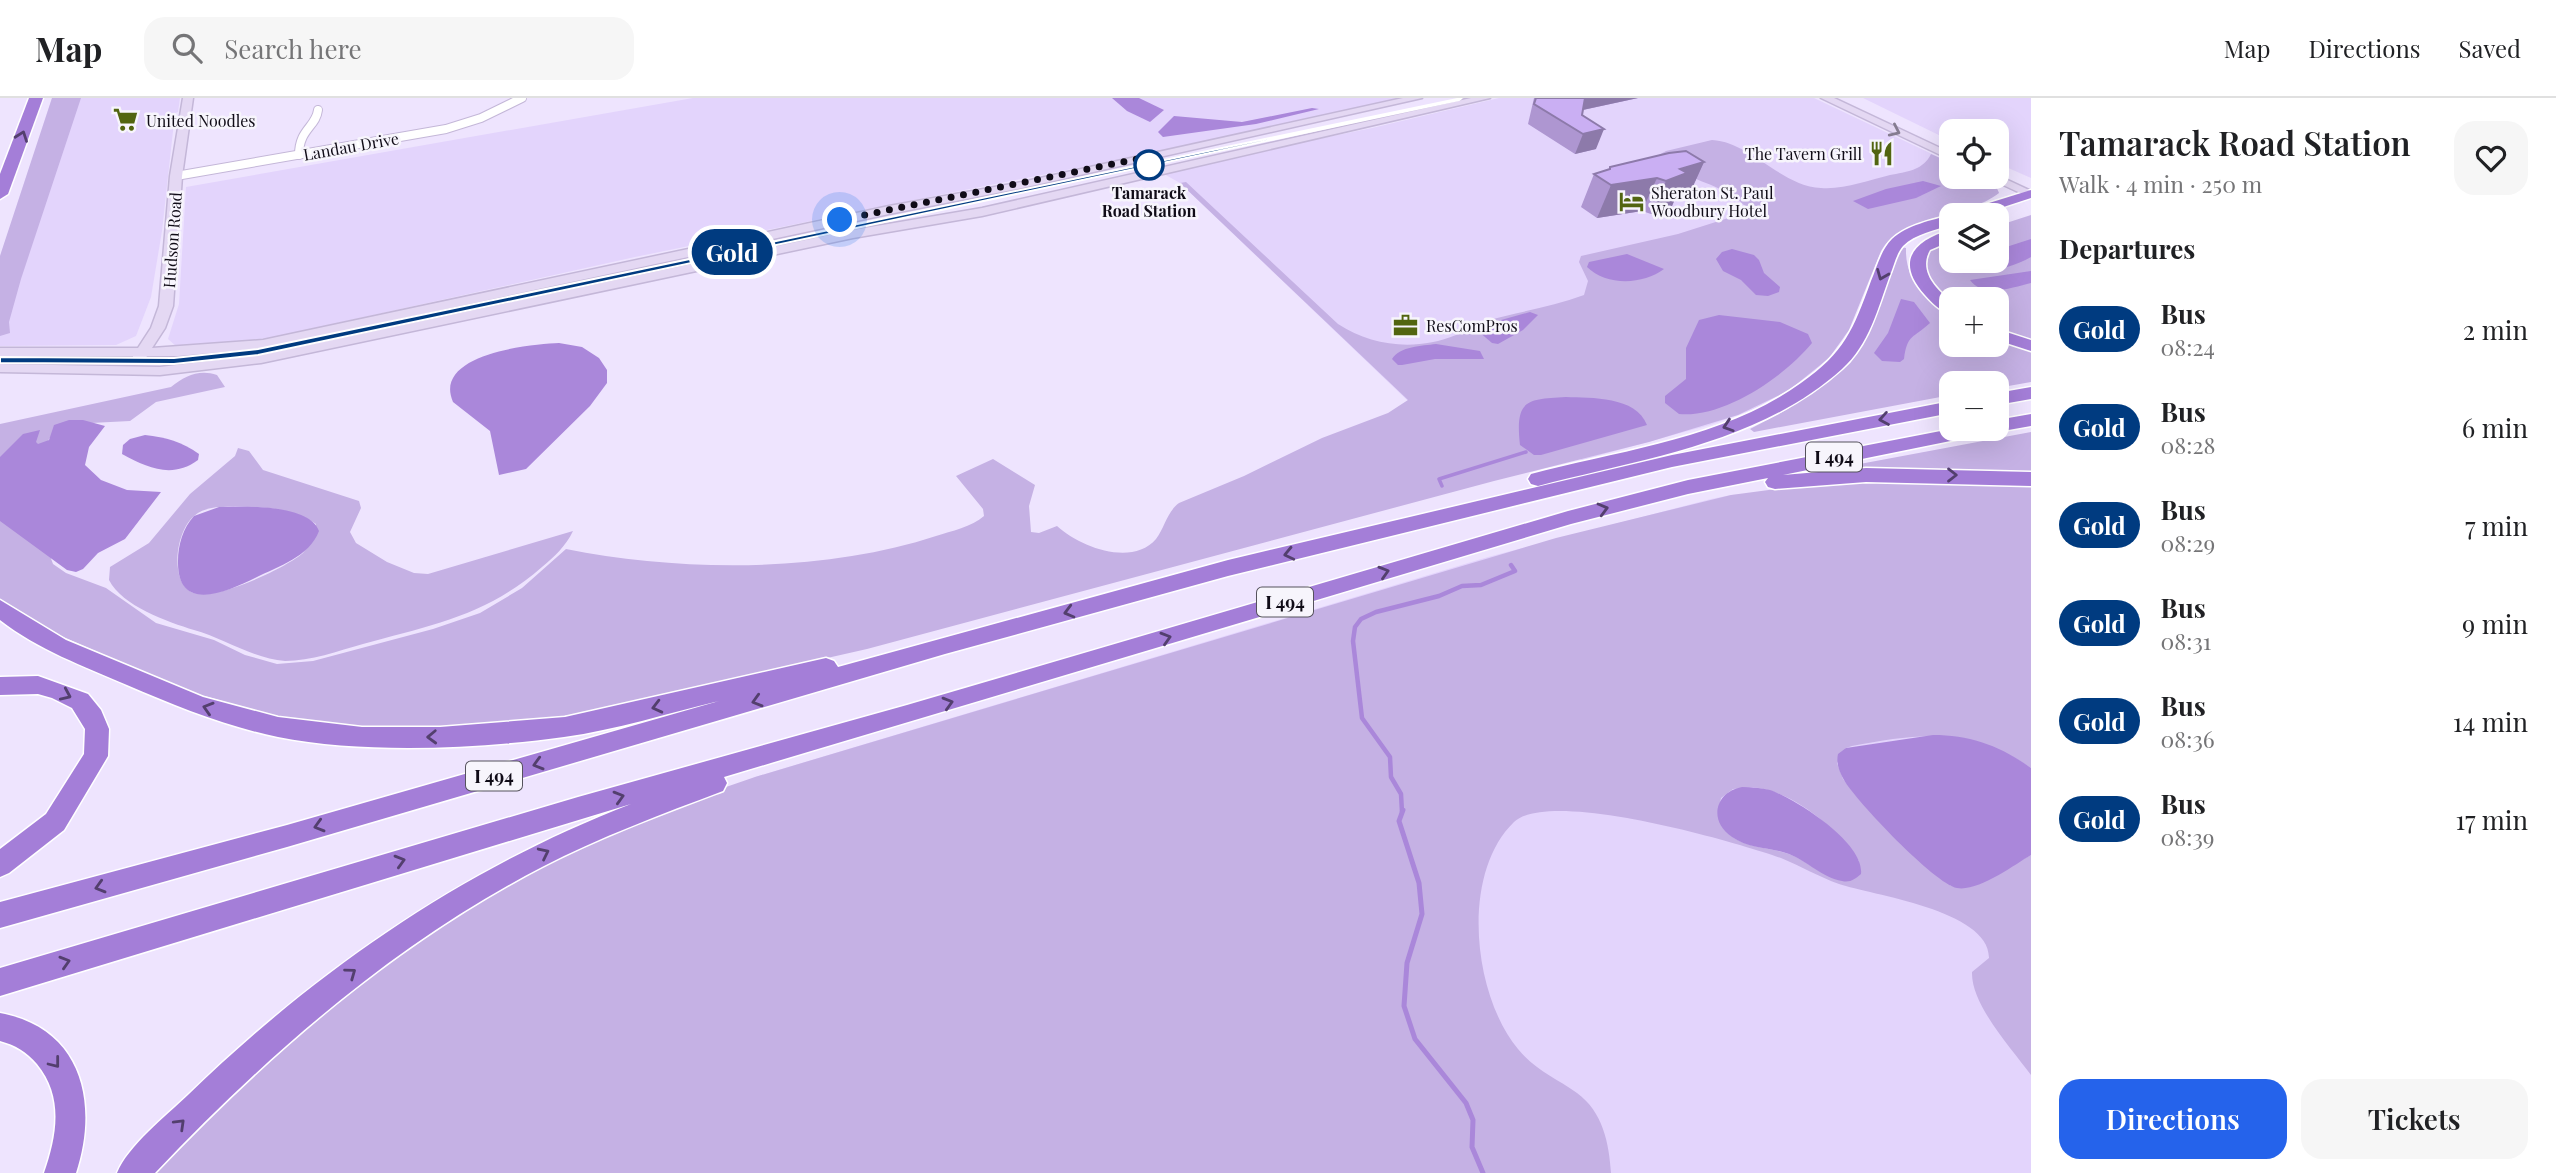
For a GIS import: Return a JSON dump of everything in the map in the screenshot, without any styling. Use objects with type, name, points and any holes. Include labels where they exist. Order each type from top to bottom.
[{"type":"highway","points":[[0,194],[36,98]]},
{"type":"highway","points":[[0,206],[8,174]]},
{"type":"highway","points":[[2002,203],[2030,194]]},
{"type":"highway","points":[[2009,211],[2030,194]]},
{"type":"highway","points":[[1356,539],[1479,496],[1675,443],[1765,414],[1822,377],[1849,352],[1894,245],[1911,234],[1939,224]]},
{"type":"highway","points":[[1939,240],[1924,247],[1918,260],[1920,275],[1929,291],[1939,299]]},
{"type":"highway","points":[[2009,338],[2031,346]]},
{"type":"highway","points":[[2009,397],[2031,393]]},
{"type":"highway","name":"I 494","points":[[0,915],[1228,568],[1672,461],[1939,409]]},
{"type":"highway","points":[[2009,424],[2031,420]]},
{"type":"highway","name":"I 494","points":[[0,982],[565,812],[883,722],[1445,554],[1688,486],[1939,437]]},
{"type":"highway","points":[[1688,486],[1756,485],[1857,475],[1958,475],[2031,479]]},
{"type":"highway","points":[[0,608],[29,630],[58,646],[198,705],[308,732],[393,738],[565,727],[624,715],[765,679],[987,634]]},
{"type":"highway","points":[[0,686],[38,685],[59,691],[80,701],[97,729],[96,756],[55,822],[0,865]]},
{"type":"highway","points":[[133,1173],[196,1108],[286,1026],[346,977],[454,904],[509,871],[569,841],[738,774],[883,722]]},
{"type":"highway","points":[[0,1027],[21,1032],[34,1040],[60,1067],[68,1084],[72,1115],[71,1139],[60,1173]]},
{"type":"street","name":"Hudson Road","points":[[128,371],[158,328],[166,306],[176,177],[188,98]]},
{"type":"street","name":"Landau Drive","points":[[176,177],[446,129],[481,118],[522,98]]},
{"type":"street","points":[[0,352],[142,353],[221,349],[293,338],[732,243],[1022,185],[1418,98]]},
{"type":"street","points":[[0,368],[128,371],[199,368],[289,354],[853,234],[982,212],[1485,98]]},
{"type":"street","points":[[1826,98],[1939,151]]},
{"type":"street","points":[[1851,98],[1939,139]]},
{"type":"street","points":[[299,155],[298,140],[302,132],[317,118],[318,110]]},
{"type":"street","points":[[2009,176],[2030,194]]},
{"type":"street","points":[[2009,185],[2030,194]]},
{"type":"shaded area","points":[[52,98],[180,98],[178,112],[175,113],[162,231],[151,297],[136,336],[116,345],[0,346],[0,256]]},
{"type":"shaded area","points":[[52,98],[81,98],[21,279],[9,322],[10,333],[0,336],[0,256]]},
{"type":"shaded area","points":[[693,98],[1404,98],[1152,155],[635,257],[274,337],[229,344],[177,347],[168,339],[179,304],[186,187]]},
{"type":"shaded area","points":[[1112,98],[1139,98],[1164,110],[1150,122],[1127,111]]},
{"type":"shaded area","points":[[1499,98],[1814,98],[1939,157],[1939,189],[1997,189],[1999,193],[1974,203],[1939,203],[1939,217],[1909,229],[1889,241],[1881,251],[1843,339],[1820,367],[1788,391],[1752,410],[1710,425],[1582,460],[1408,401],[1180,183],[1164,174],[1210,161],[1372,128]]},
{"type":"shaded area","points":[[1863,98],[2031,98],[2031,178],[2009,168],[2009,119],[1939,119],[1939,135]]},
{"type":"shaded area","points":[[1312,108],[1319,109],[1256,124],[1163,137],[1158,132],[1174,116],[1242,122]]},
{"type":"shaded area","points":[[1712,140],[1726,143],[1792,180],[1821,188],[1838,188],[1908,171],[1924,164],[1931,154],[1939,158],[1939,189],[1997,189],[1999,193],[1981,203],[1939,203],[1939,217],[1904,230],[1891,239],[1881,251],[1849,330],[1829,358],[1788,391],[1738,415],[1649,442],[867,649],[584,713],[505,724],[394,729],[335,725],[271,715],[184,690],[43,628],[0,599],[0,424],[171,387],[198,373],[217,375],[225,387],[156,402],[130,421],[91,423],[54,432],[45,445],[45,542],[53,564],[66,573],[106,588],[156,623],[214,640],[245,655],[277,664],[313,661],[433,629],[480,613],[522,588],[566,549],[657,562],[752,565],[847,557],[936,536],[967,526],[984,516],[983,509],[956,476],[993,459],[1035,485],[1029,506],[1031,532],[1039,533],[1057,526],[1092,547],[1120,553],[1134,552],[1156,539],[1179,503],[1244,476],[1322,438],[1388,413],[1408,400],[1180,183],[1186,182],[1338,324],[1366,338],[1411,345],[1441,340],[1481,322],[1584,295],[1588,281],[1579,262],[1581,256],[1678,234],[1744,213],[1746,207],[1733,196],[1686,175],[1657,156],[1666,151]]},
{"type":"shaded area","points":[[1923,181],[1939,185],[1916,198],[1868,209],[1853,201],[1886,189]]},
{"type":"shaded area","points":[[2031,215],[2031,342],[2009,334],[2009,287],[1939,287],[1939,293],[1932,286],[1922,262],[1928,251],[1939,246],[1939,273],[2009,273],[2009,222]]},
{"type":"shaded area","points":[[2031,239],[2031,257],[2009,266],[2009,246]]},
{"type":"shaded area","points":[[1901,247],[1906,248],[1913,279],[1939,305],[1939,357],[2009,357],[2009,341],[2031,349],[2031,382],[2009,386],[2009,371],[1939,371],[1939,397],[1754,432],[1750,429],[1788,409],[1830,377]]},
{"type":"shaded area","points":[[1732,249],[1754,255],[1764,273],[1780,287],[1779,292],[1768,296],[1756,295],[1741,280],[1723,271],[1716,259],[1722,252]]},
{"type":"shaded area","points":[[1627,254],[1664,269],[1646,278],[1625,281],[1604,278],[1587,267],[1589,262]]},
{"type":"shaded area","points":[[2031,271],[2031,283],[2009,288],[1978,287],[1970,280]]},
{"type":"shaded area","points":[[1901,299],[1914,302],[1930,323],[1909,341],[1904,359],[1900,362],[1882,361],[1874,353],[1888,333]]},
{"type":"shaded area","points":[[1530,312],[1538,315],[1523,330],[1498,344],[1492,343],[1478,331],[1487,324]]},
{"type":"shaded area","points":[[1719,315],[1780,322],[1808,334],[1812,343],[1786,369],[1752,393],[1715,409],[1679,414],[1665,403],[1665,396],[1686,379],[1686,348],[1699,320]]},
{"type":"shaded area","points":[[559,343],[582,347],[599,358],[607,370],[607,383],[590,406],[526,469],[499,475],[490,431],[453,402],[450,386],[457,373],[470,363],[488,355],[508,349]]},
{"type":"shaded area","points":[[1436,344],[1480,351],[1484,359],[1435,359],[1398,365],[1392,359],[1400,351]]},
{"type":"shaded area","points":[[1566,397],[1612,400],[1633,409],[1647,425],[1541,455],[1534,455],[1520,445],[1519,419],[1526,405],[1541,399]]},
{"type":"shaded area","points":[[69,420],[83,420],[105,426],[89,447],[85,465],[101,480],[127,490],[161,492],[125,539],[98,553],[83,569],[76,572],[67,570],[0,521],[0,457],[23,434],[40,430],[36,442],[38,444],[49,440],[54,425]]},
{"type":"shaded area","points":[[2031,432],[2031,476],[1960,470],[1853,470],[1849,466],[1983,441],[2009,441],[2009,436]]},
{"type":"shaded area","points":[[145,435],[180,443],[199,454],[198,460],[188,466],[169,470],[141,464],[122,454],[123,445],[130,439]]},
{"type":"shaded area","points":[[238,448],[249,451],[263,470],[359,501],[361,508],[350,532],[356,543],[387,562],[414,573],[428,574],[573,531],[563,546],[542,567],[521,584],[479,608],[435,624],[324,655],[295,661],[273,659],[147,612],[124,598],[109,580],[110,567],[149,543],[190,494],[235,456]],"holes":[[[246,506],[288,512],[316,524],[303,553],[264,576],[228,589],[198,594],[188,590],[182,583],[178,564],[180,542],[188,523],[198,513],[208,509]]]},
{"type":"shaded area","points":[[1842,480],[2031,483],[2031,768],[1987,745],[1923,736],[1852,746],[1846,748],[1837,763],[1843,779],[1857,797],[1951,886],[1976,885],[2031,855],[2031,1075],[1994,1026],[1973,985],[1972,972],[1989,958],[1984,941],[1970,928],[1950,916],[1839,884],[1781,858],[1725,841],[1644,821],[1565,811],[1534,813],[1514,822],[1497,844],[1486,872],[1480,902],[1479,935],[1483,967],[1491,998],[1503,1026],[1518,1049],[1539,1068],[1577,1093],[1593,1109],[1603,1129],[1611,1173],[144,1173],[364,973],[543,862],[697,797],[755,777],[1556,538],[1731,495]],"holes":[[[1753,787],[1769,790],[1813,813],[1849,848],[1859,861],[1849,881],[1827,875],[1794,856],[1739,841],[1724,829],[1719,818],[1721,798],[1733,789]]]},
{"type":"shaded area","points":[[2031,483],[2031,1173],[144,1173],[755,777],[1488,557],[1711,499],[1731,495]]},
{"type":"shaded area","points":[[219,507],[258,507],[289,511],[313,522],[319,531],[308,548],[283,565],[219,593],[195,594],[186,588],[180,578],[180,543],[194,516]]},
{"type":"shaded area","points":[[1933,735],[1960,737],[1985,743],[2031,768],[2031,855],[1996,877],[1975,886],[1957,888],[1946,883],[1915,858],[1851,791],[1838,767],[1838,754],[1846,748]]},
{"type":"shaded area","points":[[1742,787],[1770,790],[1811,812],[1841,836],[1852,849],[1859,862],[1861,874],[1850,881],[1835,879],[1789,854],[1745,844],[1732,837],[1720,823],[1718,808],[1726,795]]},
{"type":"building","points":[[1536,98],[1585,98],[1582,115],[1604,129],[1583,134],[1534,104]]},
{"type":"building","points":[[1686,151],[1704,162],[1680,169],[1687,173],[1666,181],[1657,178],[1611,185],[1594,174],[1610,167]]},
{"type":"waterway","points":[[1442,486],[1439,479],[1526,452]]},
{"type":"waterway","points":[[1402,812],[1401,794],[1391,777],[1390,757],[1362,718],[1353,641],[1355,627],[1361,619],[1376,612],[1439,596],[1462,586],[1481,585],[1515,571],[1511,565]]},
{"type":"waterway","points":[[1403,810],[1399,821],[1419,883],[1422,914],[1407,963],[1404,1006],[1415,1039],[1466,1103],[1473,1120],[1472,1147],[1483,1173]]},
{"type":"bus line","name":"Gold","points":[[0,360],[174,361],[258,352],[1459,98]]},
{"type":"place","name":"United Noodles","points":[[126,120]]},
{"type":"place","name":"The Tavern Grill","points":[[1882,153]]},
{"type":"place","name":"Tamarack Road Station","points":[[1149,165]]},
{"type":"place","name":"Sheraton St. Paul Woodbury Hotel","points":[[1631,201]]},
{"type":"place","name":"ResComPros","points":[[1406,325]]},
{"type":"route","points":[[840,220],[944,201],[1152,156],[1149,165]]}]
